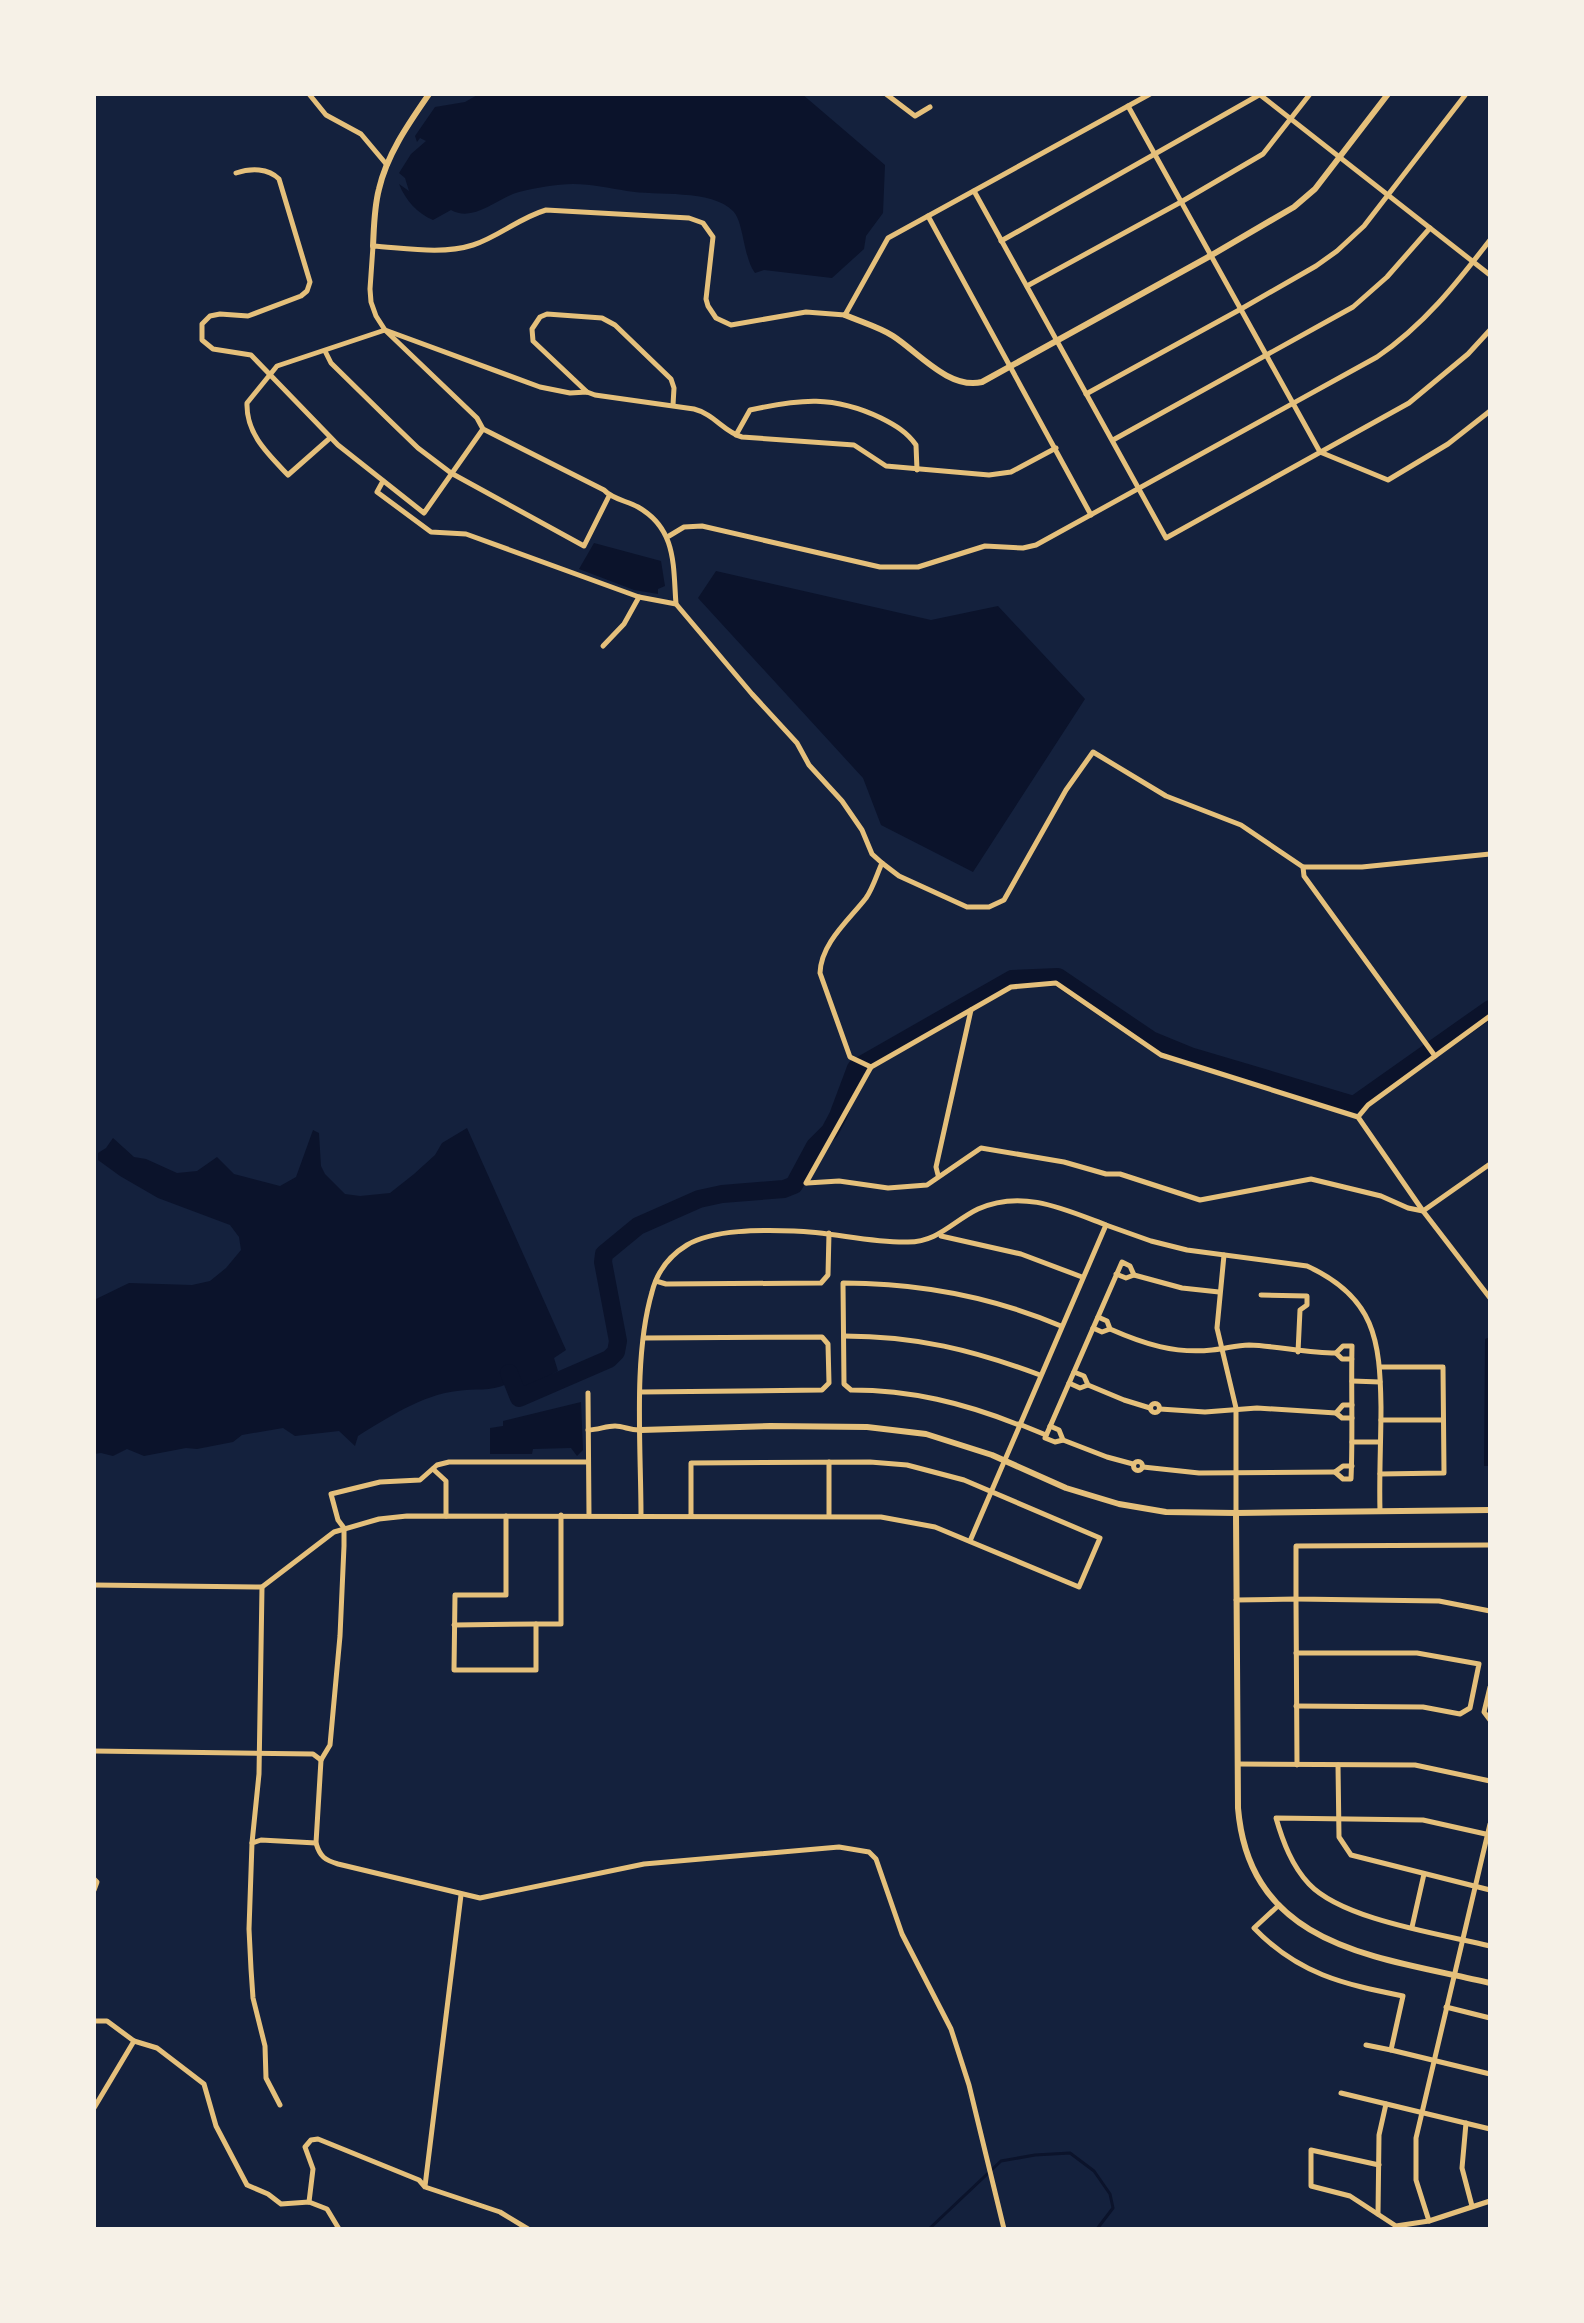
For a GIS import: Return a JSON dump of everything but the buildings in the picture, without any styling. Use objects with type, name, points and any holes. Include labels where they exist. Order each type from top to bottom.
[{"type":"street","points":[[309,94],[326,115],[361,134],[387,165]]},
{"type":"street","points":[[429,94],[404,131],[379,189],[371,302],[385,330],[477,418],[483,429],[604,490],[609,496],[642,510],[669,536],[676,604],[797,743],[809,765],[853,816],[872,854],[899,876],[967,907],[989,907],[1004,900],[1066,790],[1093,752],[1166,796],[1241,825],[1303,867],[1362,867],[1489,856]]},
{"type":"street","points":[[886,94],[915,116],[930,107]]},
{"type":"street","points":[[845,315],[888,238],[1150,94]]},
{"type":"street","points":[[1001,241],[1259,94],[1490,275]]},
{"type":"street","points":[[1027,286],[1263,154],[1310,94]]},
{"type":"street","points":[[373,246],[446,250],[474,245],[525,216],[546,210],[689,218],[703,223],[713,237],[706,299],[716,318],[731,325],[806,312],[845,315],[890,334],[948,376],[982,382],[1210,256],[1305,199],[1388,94]]},
{"type":"street","points":[[1086,394],[1327,259],[1357,233],[1466,94]]},
{"type":"street","points":[[1128,106],[1320,452],[1388,480],[1448,444],[1490,411]]},
{"type":"street","points":[[236,173],[260,170],[279,179],[310,282],[301,296],[248,316],[210,316],[202,324],[201,335],[205,343],[213,349],[251,355],[330,438],[424,513],[483,429]]},
{"type":"street","points":[[974,191],[1166,538],[1420,395],[1468,354],[1490,330]]},
{"type":"street","points":[[928,216],[1091,515]]},
{"type":"street","points":[[1113,440],[1362,300],[1408,255],[1430,228]]},
{"type":"street","points":[[669,536],[684,527],[702,526],[880,567],[909,568],[941,562],[985,546],[1023,548],[1036,545],[1377,357],[1437,306],[1490,240]]},
{"type":"street","points":[[673,405],[671,379],[615,325],[592,316],[547,314],[540,317],[532,329],[533,341],[587,392],[704,412],[736,435],[854,445],[886,466],[998,475],[1015,470],[1056,448]]},
{"type":"street","points":[[330,438],[288,475],[257,441],[247,411],[249,398],[265,384],[277,366],[385,330],[540,387],[570,393],[587,392]]},
{"type":"street","points":[[325,351],[331,363],[387,418],[418,448],[451,473],[584,546],[609,496]]},
{"type":"street","points":[[736,435],[750,410],[793,401],[834,402],[860,409],[899,428],[916,445],[917,470]]},
{"type":"street","points":[[383,481],[377,492],[431,532],[466,534],[639,597],[676,604]]},
{"type":"street","points":[[603,646],[624,624],[639,597]]},
{"type":"street","points":[[871,1067],[850,1057],[820,973],[821,962],[842,925],[868,895],[882,863]]},
{"type":"street","points":[[1303,867],[1304,876],[1435,1056]]},
{"type":"street","points":[[1490,1164],[1423,1211],[1381,1196],[1311,1179],[1200,1200],[1120,1174],[1106,1174],[1064,1162],[981,1148],[927,1185],[888,1188],[839,1181],[806,1183],[871,1067],[1011,987],[1056,983],[1161,1055],[1358,1117],[1423,1211],[1490,1298]]},
{"type":"street","points":[[938,1175],[936,1167],[971,1010]]},
{"type":"street","points":[[1358,1117],[1368,1105],[1490,1016]]},
{"type":"street","points":[[641,1515],[644,1338],[656,1281],[674,1255],[703,1237],[792,1231],[906,1243],[940,1235],[979,1209],[1017,1200],[1048,1203],[1176,1247],[1307,1266],[1347,1291],[1363,1310],[1377,1341],[1381,1367],[1380,1511]]},
{"type":"street","points":[[970,1541],[1106,1225]]},
{"type":"street","points":[[656,1281],[666,1284],[821,1283],[828,1275],[829,1233]]},
{"type":"street","points":[[940,1235],[1021,1254],[1082,1277]]},
{"type":"street","points":[[1224,1255],[1217,1328],[1236,1408],[1238,1764],[1240,1823],[1245,1846],[1258,1875],[1279,1905],[1310,1931],[1337,1945],[1490,1983]]},
{"type":"street","points":[[1046,1435],[1122,1262],[1130,1266],[1134,1275]]},
{"type":"street","points":[[1116,1274],[1126,1278],[1134,1275],[1182,1288],[1219,1292]]},
{"type":"street","points":[[1061,1327],[1010,1307],[959,1293],[922,1287],[843,1283],[844,1384],[851,1390],[929,1397],[966,1406],[1019,1424],[1055,1442],[1063,1440],[1133,1464],[1137,1470],[1143,1467],[1180,1472],[1335,1472],[1343,1466],[1352,1466]]},
{"type":"street","points":[[1261,1295],[1307,1296],[1306,1308],[1300,1310]]},
{"type":"street","points":[[1289,1296],[1300,1310],[1298,1352]]},
{"type":"street","points":[[1098,1317],[1107,1321],[1110,1329]]},
{"type":"street","points":[[1092,1328],[1102,1332],[1110,1329],[1150,1346],[1169,1350],[1249,1345],[1298,1352],[1336,1353],[1342,1359],[1352,1359]]},
{"type":"street","points":[[844,1336],[889,1337],[954,1347],[996,1358],[1040,1375]]},
{"type":"street","points":[[641,1392],[822,1390],[829,1383],[828,1344],[822,1337],[644,1338]]},
{"type":"street","points":[[1335,1472],[1343,1479],[1351,1479],[1352,1346],[1343,1346],[1336,1353]]},
{"type":"street","points":[[1380,1474],[1444,1473],[1443,1367],[1381,1367]]},
{"type":"street","points":[[1074,1372],[1084,1376],[1088,1385]]},
{"type":"street","points":[[1352,1381],[1380,1382]]},
{"type":"street","points":[[1069,1383],[1080,1388],[1088,1385],[1150,1408],[1154,1413],[1160,1409],[1226,1412],[1236,1408],[1336,1413],[1342,1418],[1352,1418]]},
{"type":"street","points":[[588,1393],[589,1516]]},
{"type":"street","points":[[1336,1413],[1343,1405],[1352,1405]]},
{"type":"street","points":[[1381,1420],[1443,1420]]},
{"type":"street","points":[[588,1430],[605,1430],[611,1426],[620,1426],[625,1430],[762,1426],[899,1429],[948,1439],[1004,1459],[1066,1488],[1119,1504],[1166,1512],[1490,1510]]},
{"type":"street","points":[[1050,1426],[1059,1430],[1063,1440]]},
{"type":"street","points":[[1352,1442],[1380,1442]]},
{"type":"street","points":[[588,1462],[449,1462],[433,1469],[420,1480],[380,1482],[331,1494],[338,1520],[344,1528],[341,1622],[330,1745],[321,1760],[316,1843],[319,1854],[326,1861],[480,1898],[644,1864],[839,1847],[869,1852],[876,1859],[902,1934],[951,2029],[969,2085],[1004,2229]]},
{"type":"street","points":[[829,1462],[829,1516]]},
{"type":"street","points":[[94,1585],[262,1587],[334,1532],[392,1517],[691,1515],[895,1519],[935,1527],[1079,1587],[1100,1538],[964,1480],[907,1465],[691,1463],[691,1515]]},
{"type":"street","points":[[433,1469],[446,1481],[446,1516]]},
{"type":"street","points":[[454,1625],[561,1624],[561,1515]]},
{"type":"street","points":[[506,1516],[506,1595],[455,1595],[454,1670],[536,1670],[536,1624]]},
{"type":"street","points":[[1297,1765],[1296,1546],[1490,1545]]},
{"type":"street","points":[[262,1587],[259,1753],[249,1929],[252,1993],[265,2046],[266,2078],[280,2105]]},
{"type":"street","points":[[1236,1600],[1427,1600],[1490,1611]]},
{"type":"street","points":[[1296,1653],[1417,1653],[1479,1664],[1470,1708],[1460,1714],[1423,1707],[1296,1706]]},
{"type":"street","points":[[1490,1687],[1484,1712],[1490,1720]]},
{"type":"street","points":[[94,1751],[313,1754],[321,1760]]},
{"type":"street","points":[[1238,1764],[1415,1765],[1490,1781]]},
{"type":"street","points":[[1338,1765],[1340,1841],[1351,1855],[1490,1890]]},
{"type":"street","points":[[1489,1835],[1423,1820],[1276,1818],[1291,1857],[1315,1890],[1352,1912],[1490,1946]]},
{"type":"street","points":[[1429,2221],[1415,2173],[1415,2146],[1490,1824]]},
{"type":"street","points":[[252,1843],[261,1840],[316,1843]]},
{"type":"street","points":[[1412,1927],[1424,1874]]},
{"type":"street","points":[[94,1879],[97,1882],[94,1890]]},
{"type":"street","points":[[425,2187],[461,1895]]},
{"type":"street","points":[[1279,1905],[1254,1928],[1284,1956],[1333,1980],[1403,1996],[1391,2050]]},
{"type":"street","points":[[1446,2007],[1490,2018]]},
{"type":"street","points":[[94,2021],[107,2021],[134,2041],[157,2048],[204,2084],[216,2126],[247,2185],[281,2204],[309,2202],[327,2209],[339,2229]]},
{"type":"street","points":[[94,2108],[134,2041]]},
{"type":"street","points":[[1366,2045],[1490,2074]]},
{"type":"street","points":[[1341,2093],[1490,2129]]},
{"type":"street","points":[[1378,2214],[1379,2135],[1386,2104]]},
{"type":"street","points":[[1466,2123],[1462,2168],[1472,2206]]},
{"type":"street","points":[[309,2202],[313,2169],[305,2147],[311,2140],[318,2139],[419,2180],[425,2187],[500,2212],[528,2229]]},
{"type":"street","points":[[1379,2165],[1311,2150],[1311,2186],[1350,2196],[1396,2226],[1429,2221],[1490,2201]]},
{"type":"water","points":[[479,94],[802,94],[885,165],[883,213],[866,236],[864,249],[832,278],[764,270],[755,273],[737,216],[724,204],[698,196],[560,185],[519,192],[477,212],[468,214],[451,210],[433,220],[409,201],[399,184],[409,191],[405,178],[399,173],[411,154],[426,141],[420,138],[417,142],[415,136],[435,107],[465,102]]},
{"type":"water","points":[[594,543],[661,561],[665,586],[658,589],[658,594],[634,590],[579,569]]},
{"type":"water","points":[[716,571],[931,620],[998,606],[1085,699],[973,872],[881,825],[863,778],[698,598]]},
{"type":"water","points":[[467,1128],[566,1350],[554,1358],[558,1371],[513,1395],[507,1384],[431,1397],[405,1408],[358,1436],[355,1446],[339,1431],[295,1436],[283,1428],[242,1435],[233,1442],[197,1449],[186,1448],[144,1456],[127,1449],[113,1456],[94,1454],[94,1300],[129,1283],[192,1285],[210,1281],[241,1250],[239,1237],[230,1225],[158,1198],[98,1160],[98,1153],[113,1138],[134,1157],[177,1173],[197,1171],[217,1157],[234,1174],[280,1186],[296,1177],[313,1130],[319,1133],[321,1166],[325,1174],[345,1194],[360,1196],[390,1193],[435,1155],[442,1143]]},
{"type":"water","points":[[1490,1337],[1490,1466],[1484,1466],[1485,1339]]},
{"type":"water","points":[[581,1402],[583,1450],[577,1456],[571,1448],[533,1449],[532,1454],[490,1454],[490,1428],[503,1426],[503,1421]]},
{"type":"waterway","points":[[509,1373],[519,1398],[609,1359],[616,1352],[618,1341],[604,1254],[638,1226],[699,1199],[784,1189],[794,1185],[815,1146],[830,1131],[838,1116],[856,1068],[1012,979],[1058,977],[1151,1040],[1190,1056],[1354,1105],[1490,1009]]},
{"type":"waterway","points":[[929,2229],[1001,2161],[1070,2153],[1094,2171],[1110,2194],[1113,2208],[1097,2229]]}]
